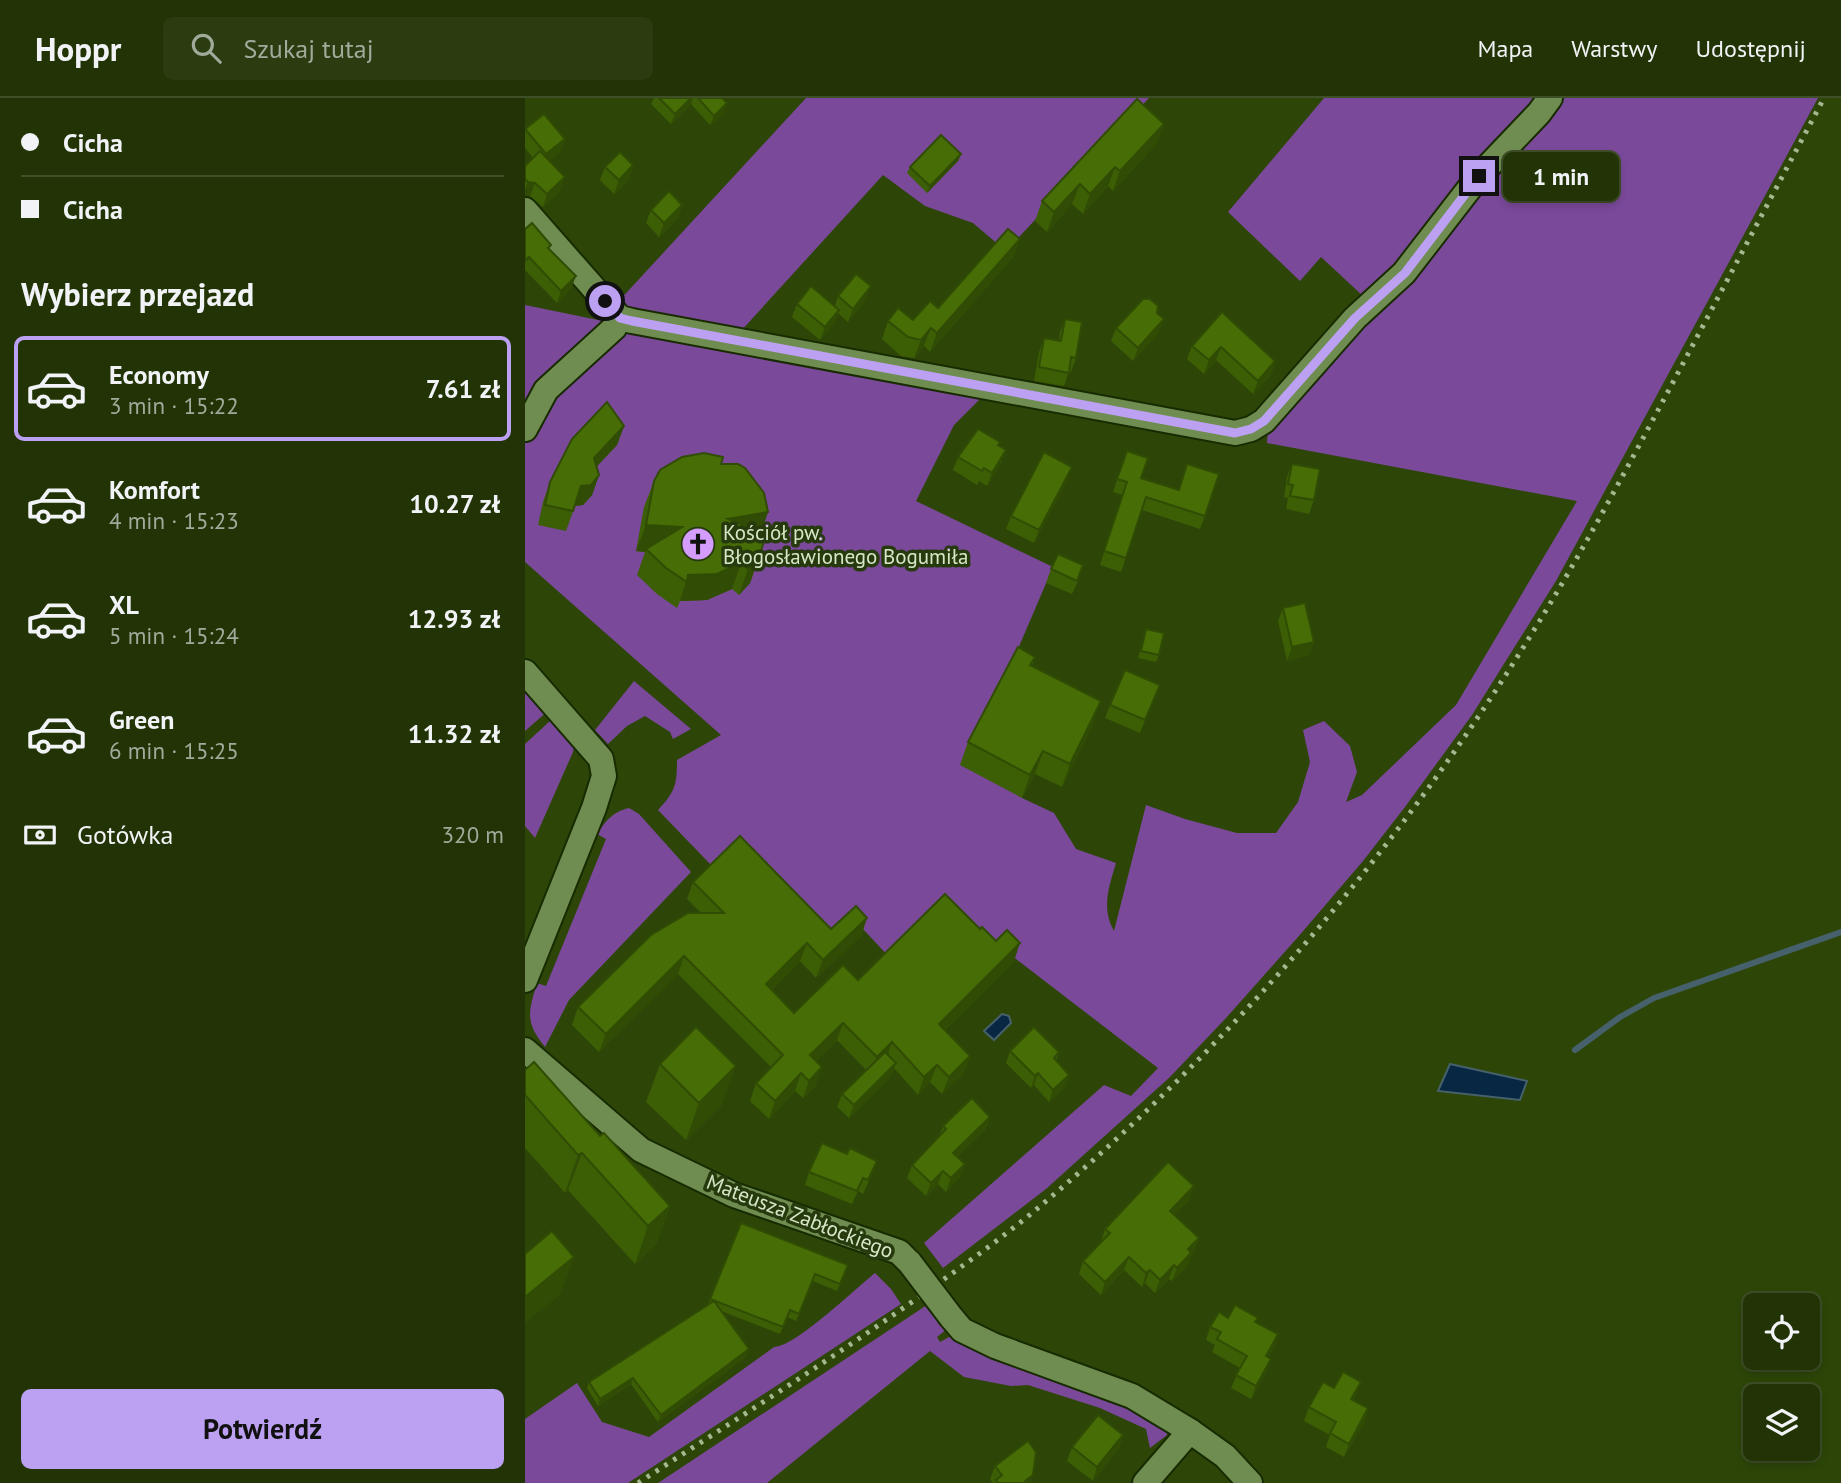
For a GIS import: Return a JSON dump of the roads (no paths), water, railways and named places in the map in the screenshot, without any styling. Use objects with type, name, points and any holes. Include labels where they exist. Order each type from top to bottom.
[{"type":"street","points":[[525,210],[620,318],[1235,433],[1264,421],[1355,318],[1405,273],[1479,176],[1550,98]]},
{"type":"street","points":[[525,429],[546,390],[614,328],[620,318]]},
{"type":"street","points":[[525,672],[601,759],[604,776],[586,830],[525,981]]},
{"type":"street","name":"Mateusza Zabłockiego","points":[[525,1050],[641,1150],[734,1195],[899,1252],[962,1330],[984,1341],[1132,1396],[1225,1456],[1249,1483]]},
{"type":"street","points":[[1145,1483],[1190,1431]]},
{"type":"water","points":[[1002,1014],[1009,1016],[1011,1023],[994,1040],[984,1031]]},
{"type":"water","points":[[1450,1064],[1527,1081],[1520,1100],[1438,1091]]},
{"type":"waterway","points":[[1575,1050],[1620,1017],[1654,998],[1841,932]]},
{"type":"railway","points":[[638,1483],[855,1341],[997,1241],[1110,1145],[1179,1079],[1309,939],[1428,789],[1534,630],[1621,478],[1824,98]]},
{"type":"place","name":"Kościół pw. Błogosławionego Bogumiła","points":[[698,544]]}]
